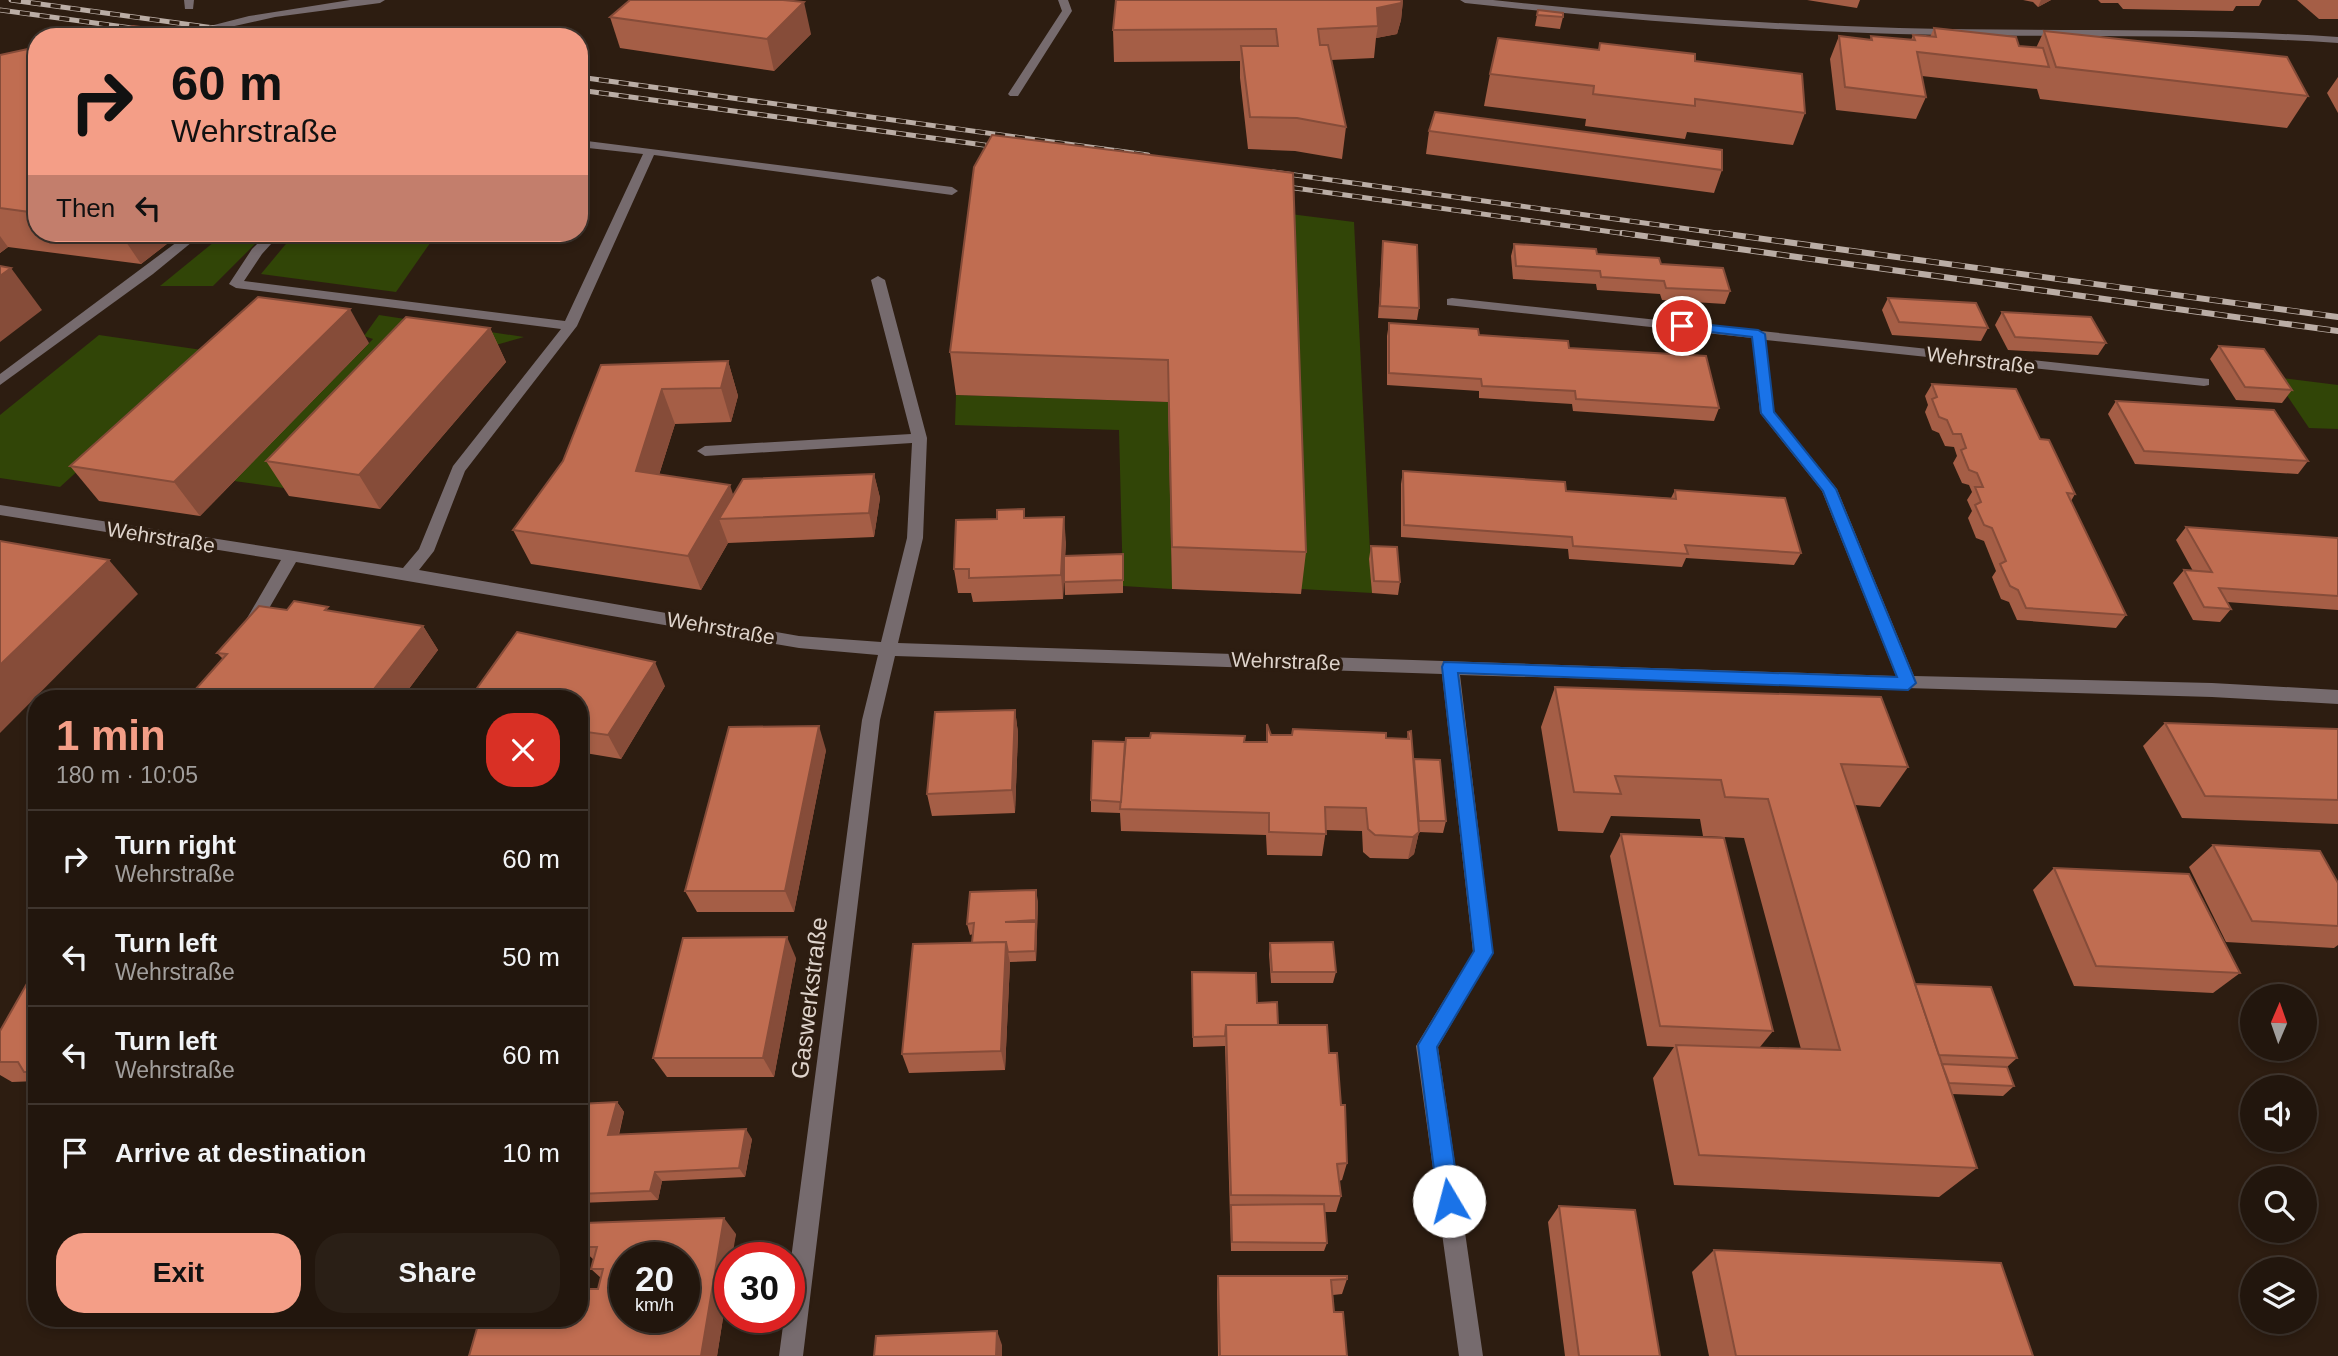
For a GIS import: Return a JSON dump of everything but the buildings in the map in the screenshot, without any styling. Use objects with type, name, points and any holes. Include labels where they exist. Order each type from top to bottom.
[{"type":"street","points":[[207,28],[246,18],[334,4],[380,0]]},
{"type":"street","points":[[1014,94],[1067,11],[1063,0]]},
{"type":"street","points":[[1465,0],[1687,21],[1761,25],[1959,32],[2274,35],[2338,40]]},
{"type":"street","points":[[588,144],[952,191]]},
{"type":"street","points":[[407,574],[426,551],[458,470],[570,327],[650,151]]},
{"type":"street","points":[[0,381],[63,332],[130,288],[186,242]]},
{"type":"street","points":[[266,242],[236,284],[570,327]]},
{"type":"street","name":"Gaswerkstraße","points":[[791,1356],[871,720],[886,649],[915,538],[920,438],[878,280]]},
{"type":"street","name":"Wehrstraße","points":[[1452,302],[2204,382]]},
{"type":"street","points":[[1758,334],[1767,413],[1829,489],[1908,683]]},
{"type":"street","points":[[705,451],[920,438]]},
{"type":"street","name":"Wehrstraße","points":[[0,510],[290,558],[407,574],[799,642],[886,649],[1908,683],[2212,690],[2338,697]]},
{"type":"street","points":[[243,639],[290,558]]},
{"type":"street","points":[[1450,667],[1483,953],[1427,1045],[1471,1356]]},
{"type":"green space","points":[[1290,214],[1354,222],[1372,593],[1301,589]]},
{"type":"green space","points":[[214,242],[257,242],[213,286],[160,286]]},
{"type":"green space","points":[[288,242],[431,242],[396,292],[261,274]]},
{"type":"green space","points":[[379,315],[524,337],[471,352],[284,488],[234,481],[373,339],[364,336]]},
{"type":"green space","points":[[99,335],[209,351],[60,487],[0,478],[0,415]]},
{"type":"green space","points":[[2283,378],[2338,385],[2338,429],[2309,428],[2286,394]]},
{"type":"green space","points":[[956,395],[1168,402],[1172,589],[1123,586],[1119,430],[955,425]]},
{"type":"railway","points":[[11,0],[214,28]]},
{"type":"railway","points":[[0,10],[131,28]]},
{"type":"railway","points":[[588,78],[1148,155]]},
{"type":"railway","points":[[588,91],[1006,148]]},
{"type":"railway","points":[[1273,172],[1732,235]]},
{"type":"railway","points":[[1273,185],[1634,235]]},
{"type":"railway","points":[[1622,233],[2338,331]]},
{"type":"railway","points":[[1720,233],[2338,317]]},
{"type":"route","points":[[1449,1201],[1427,1045],[1483,953],[1450,667],[1908,683],[1829,489],[1767,413],[1758,334],[1682,326]]}]
